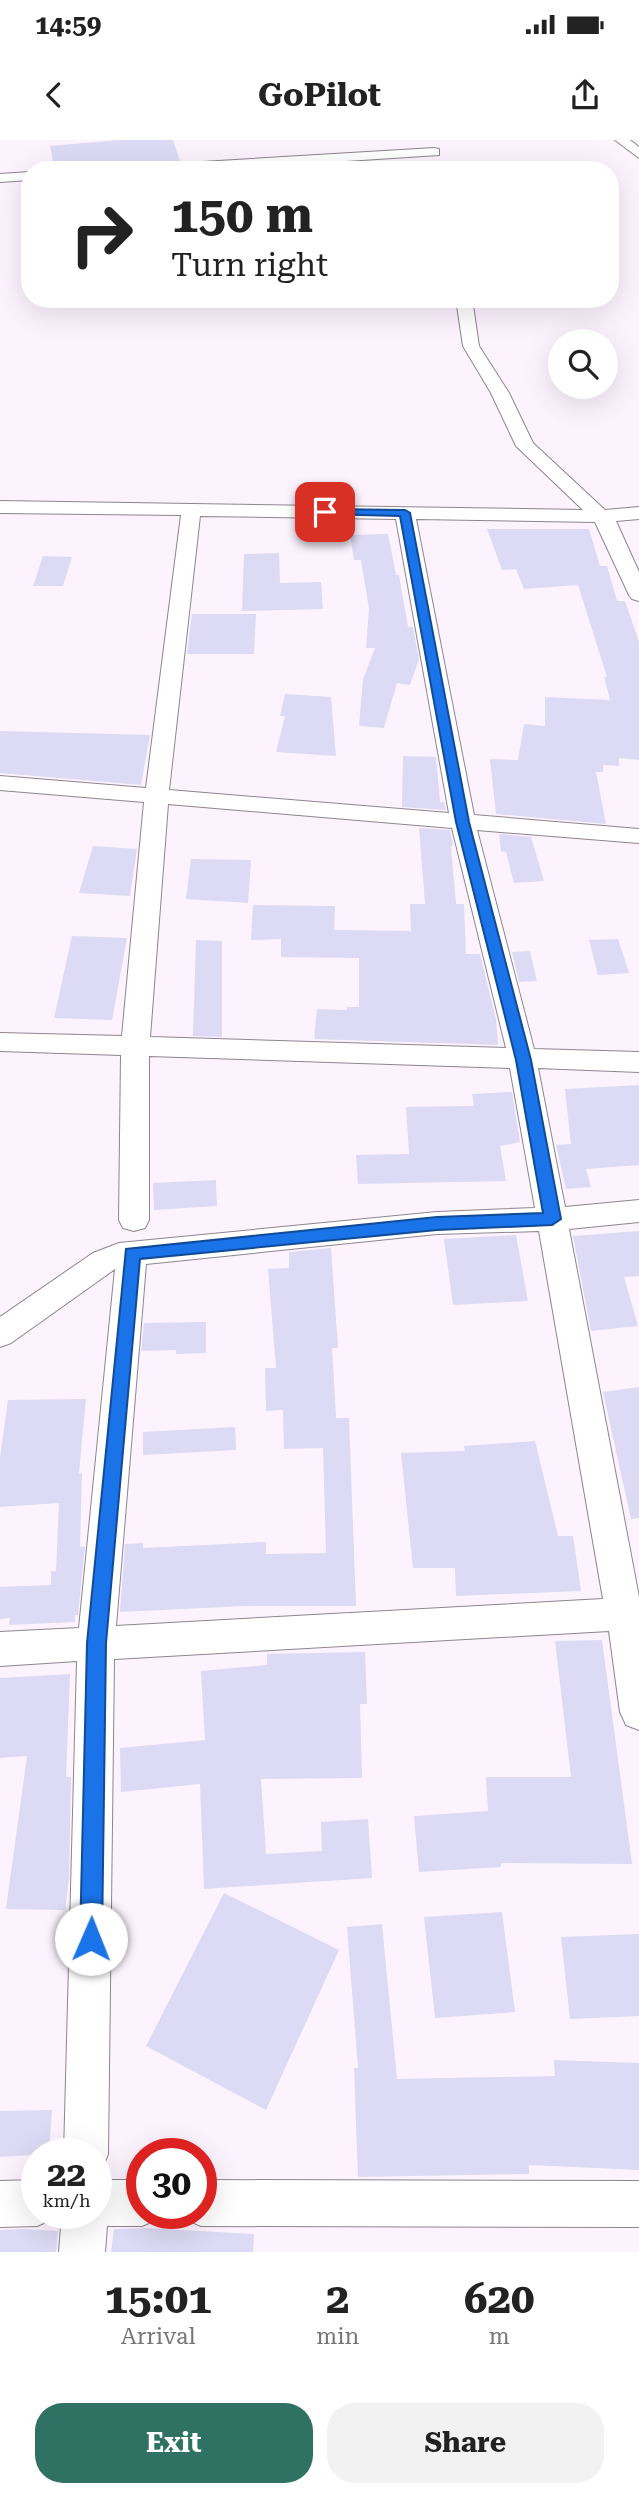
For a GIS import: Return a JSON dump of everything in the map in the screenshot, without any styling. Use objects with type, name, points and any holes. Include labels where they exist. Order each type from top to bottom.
[{"type":"street","points":[[622,140],[639,154]]},
{"type":"street","points":[[248,161],[434,146]]},
{"type":"street","points":[[0,178],[21,177]]},
{"type":"street","points":[[465,308],[471,346],[500,393],[525,446],[602,516],[639,595]]},
{"type":"street","points":[[0,508],[602,516],[639,513]]},
{"type":"street","points":[[86,2138],[96,1643],[133,1236],[135,1047],[157,794],[191,510]]},
{"type":"street","points":[[405,513],[463,822],[523,1060],[552,1219],[632,1613],[639,1712]]},
{"type":"street","points":[[0,783],[639,836]]},
{"type":"street","points":[[0,1042],[639,1062]]},
{"type":"street","points":[[0,1334],[104,1261],[133,1236],[552,1219],[639,1211]]},
{"type":"street","points":[[0,1649],[632,1613]]},
{"type":"street","points":[[0,2204],[21,2203]]},
{"type":"street","points":[[217,2203],[639,2204]]},
{"type":"street","points":[[82,2252],[84,2229]]},
{"type":"building","points":[[118,140],[173,140],[180,161],[53,161],[50,146]]},
{"type":"building","points":[[487,529],[589,529],[600,566],[607,566],[617,601],[625,601],[639,642],[639,760],[619,758],[619,766],[603,765],[603,772],[596,772],[606,824],[496,814],[490,759],[518,760],[524,724],[545,726],[545,697],[610,700],[604,677],[607,677],[578,585],[524,589],[516,569],[502,570]]},
{"type":"building","points":[[388,534],[396,575],[399,575],[408,627],[413,627],[419,659],[410,685],[397,683],[384,728],[359,726],[363,679],[375,648],[366,648],[369,609],[361,560],[354,560],[350,535]]},
{"type":"building","points":[[279,553],[280,583],[321,582],[323,609],[242,611],[244,554]]},
{"type":"building","points":[[43,556],[72,557],[63,586],[33,586]]},
{"type":"building","points":[[192,614],[256,614],[254,654],[187,654]]},
{"type":"building","points":[[285,694],[331,697],[336,756],[276,752],[285,716],[280,716]]},
{"type":"building","points":[[0,731],[150,735],[141,785],[0,773]]},
{"type":"building","points":[[403,756],[436,757],[440,802],[444,802],[446,810],[402,807]]},
{"type":"building","points":[[419,828],[450,830],[456,904],[464,904],[466,954],[480,954],[496,1019],[498,1045],[314,1039],[317,1009],[347,1010],[347,1007],[359,1007],[359,958],[281,957],[281,939],[251,940],[253,905],[335,906],[334,930],[411,931],[410,904],[425,904]]},
{"type":"building","points":[[499,834],[531,837],[544,881],[514,883],[506,852],[501,851]]},
{"type":"building","points":[[93,846],[137,849],[130,896],[79,893]]},
{"type":"building","points":[[191,859],[251,860],[248,903],[186,899]]},
{"type":"building","points":[[72,936],[127,938],[112,1020],[54,1018]]},
{"type":"building","points":[[618,939],[629,973],[598,975],[589,940]]},
{"type":"building","points":[[196,940],[222,941],[222,1037],[193,1036]]},
{"type":"building","points":[[530,951],[537,981],[519,982],[512,952]]},
{"type":"building","points":[[639,1085],[639,1165],[586,1169],[591,1187],[566,1189],[556,1145],[571,1144],[565,1089]]},
{"type":"building","points":[[512,1092],[520,1142],[500,1146],[506,1181],[358,1184],[356,1155],[409,1154],[406,1107],[474,1106],[472,1094]]},
{"type":"building","points":[[216,1180],[217,1206],[154,1210],[153,1183]]},
{"type":"building","points":[[639,1231],[639,1276],[624,1277],[638,1326],[591,1331],[573,1236]]},
{"type":"building","points":[[516,1235],[528,1301],[453,1305],[444,1239]]},
{"type":"building","points":[[331,1248],[338,1348],[332,1348],[336,1418],[349,1418],[356,1606],[245,1606],[120,1612],[125,1544],[143,1543],[143,1548],[266,1542],[266,1554],[326,1553],[323,1448],[284,1449],[283,1410],[266,1411],[265,1368],[276,1368],[268,1269],[289,1268],[289,1252]]},
{"type":"building","points":[[206,1322],[206,1353],[141,1351],[144,1323]]},
{"type":"building","points":[[639,1387],[639,1518],[631,1519],[603,1392]]},
{"type":"building","points":[[86,1399],[79,1473],[82,1473],[80,1547],[85,1546],[78,1615],[75,1615],[75,1622],[9,1625],[10,1618],[0,1619],[0,1587],[51,1585],[51,1571],[56,1571],[59,1503],[0,1507],[0,1458],[8,1400]]},
{"type":"building","points":[[235,1427],[236,1450],[143,1455],[143,1432]]},
{"type":"building","points":[[535,1441],[558,1536],[573,1536],[581,1591],[456,1596],[455,1568],[413,1568],[401,1453],[465,1451],[464,1446]]},
{"type":"building","points":[[602,1640],[632,1864],[501,1863],[501,1867],[419,1872],[414,1816],[488,1811],[486,1777],[571,1777],[555,1641]]},
{"type":"building","points":[[365,1652],[367,1704],[360,1704],[362,1778],[261,1779],[266,1854],[322,1851],[321,1822],[368,1819],[372,1878],[204,1889],[200,1784],[121,1792],[120,1748],[205,1740],[201,1671],[267,1665],[267,1654]]},
{"type":"building","points":[[70,1674],[66,1777],[71,1777],[69,1879],[65,1910],[6,1909],[27,1756],[0,1758],[0,1678]]},
{"type":"building","points":[[224,1893],[339,1950],[266,2110],[146,2046]]},
{"type":"building","points":[[502,1912],[515,2012],[435,2018],[424,1917]]},
{"type":"building","points":[[382,1924],[397,2079],[555,2076],[554,2060],[639,2063],[639,2170],[529,2165],[529,2174],[358,2177],[354,2068],[358,2068],[347,1927]]},
{"type":"building","points":[[639,1934],[639,2016],[570,2019],[561,1937]]},
{"type":"building","points":[[52,2110],[50,2138],[21,2138],[21,2156],[0,2157],[0,2111]]},
{"type":"building","points":[[114,2229],[254,2234],[253,2252],[111,2252]]},
{"type":"building","points":[[0,2230],[58,2231],[56,2252],[0,2252]]},
{"type":"route","points":[[91,1939],[96,1643],[132,1253],[437,1223],[552,1219],[523,1060],[463,822],[405,513],[325,512]]}]
